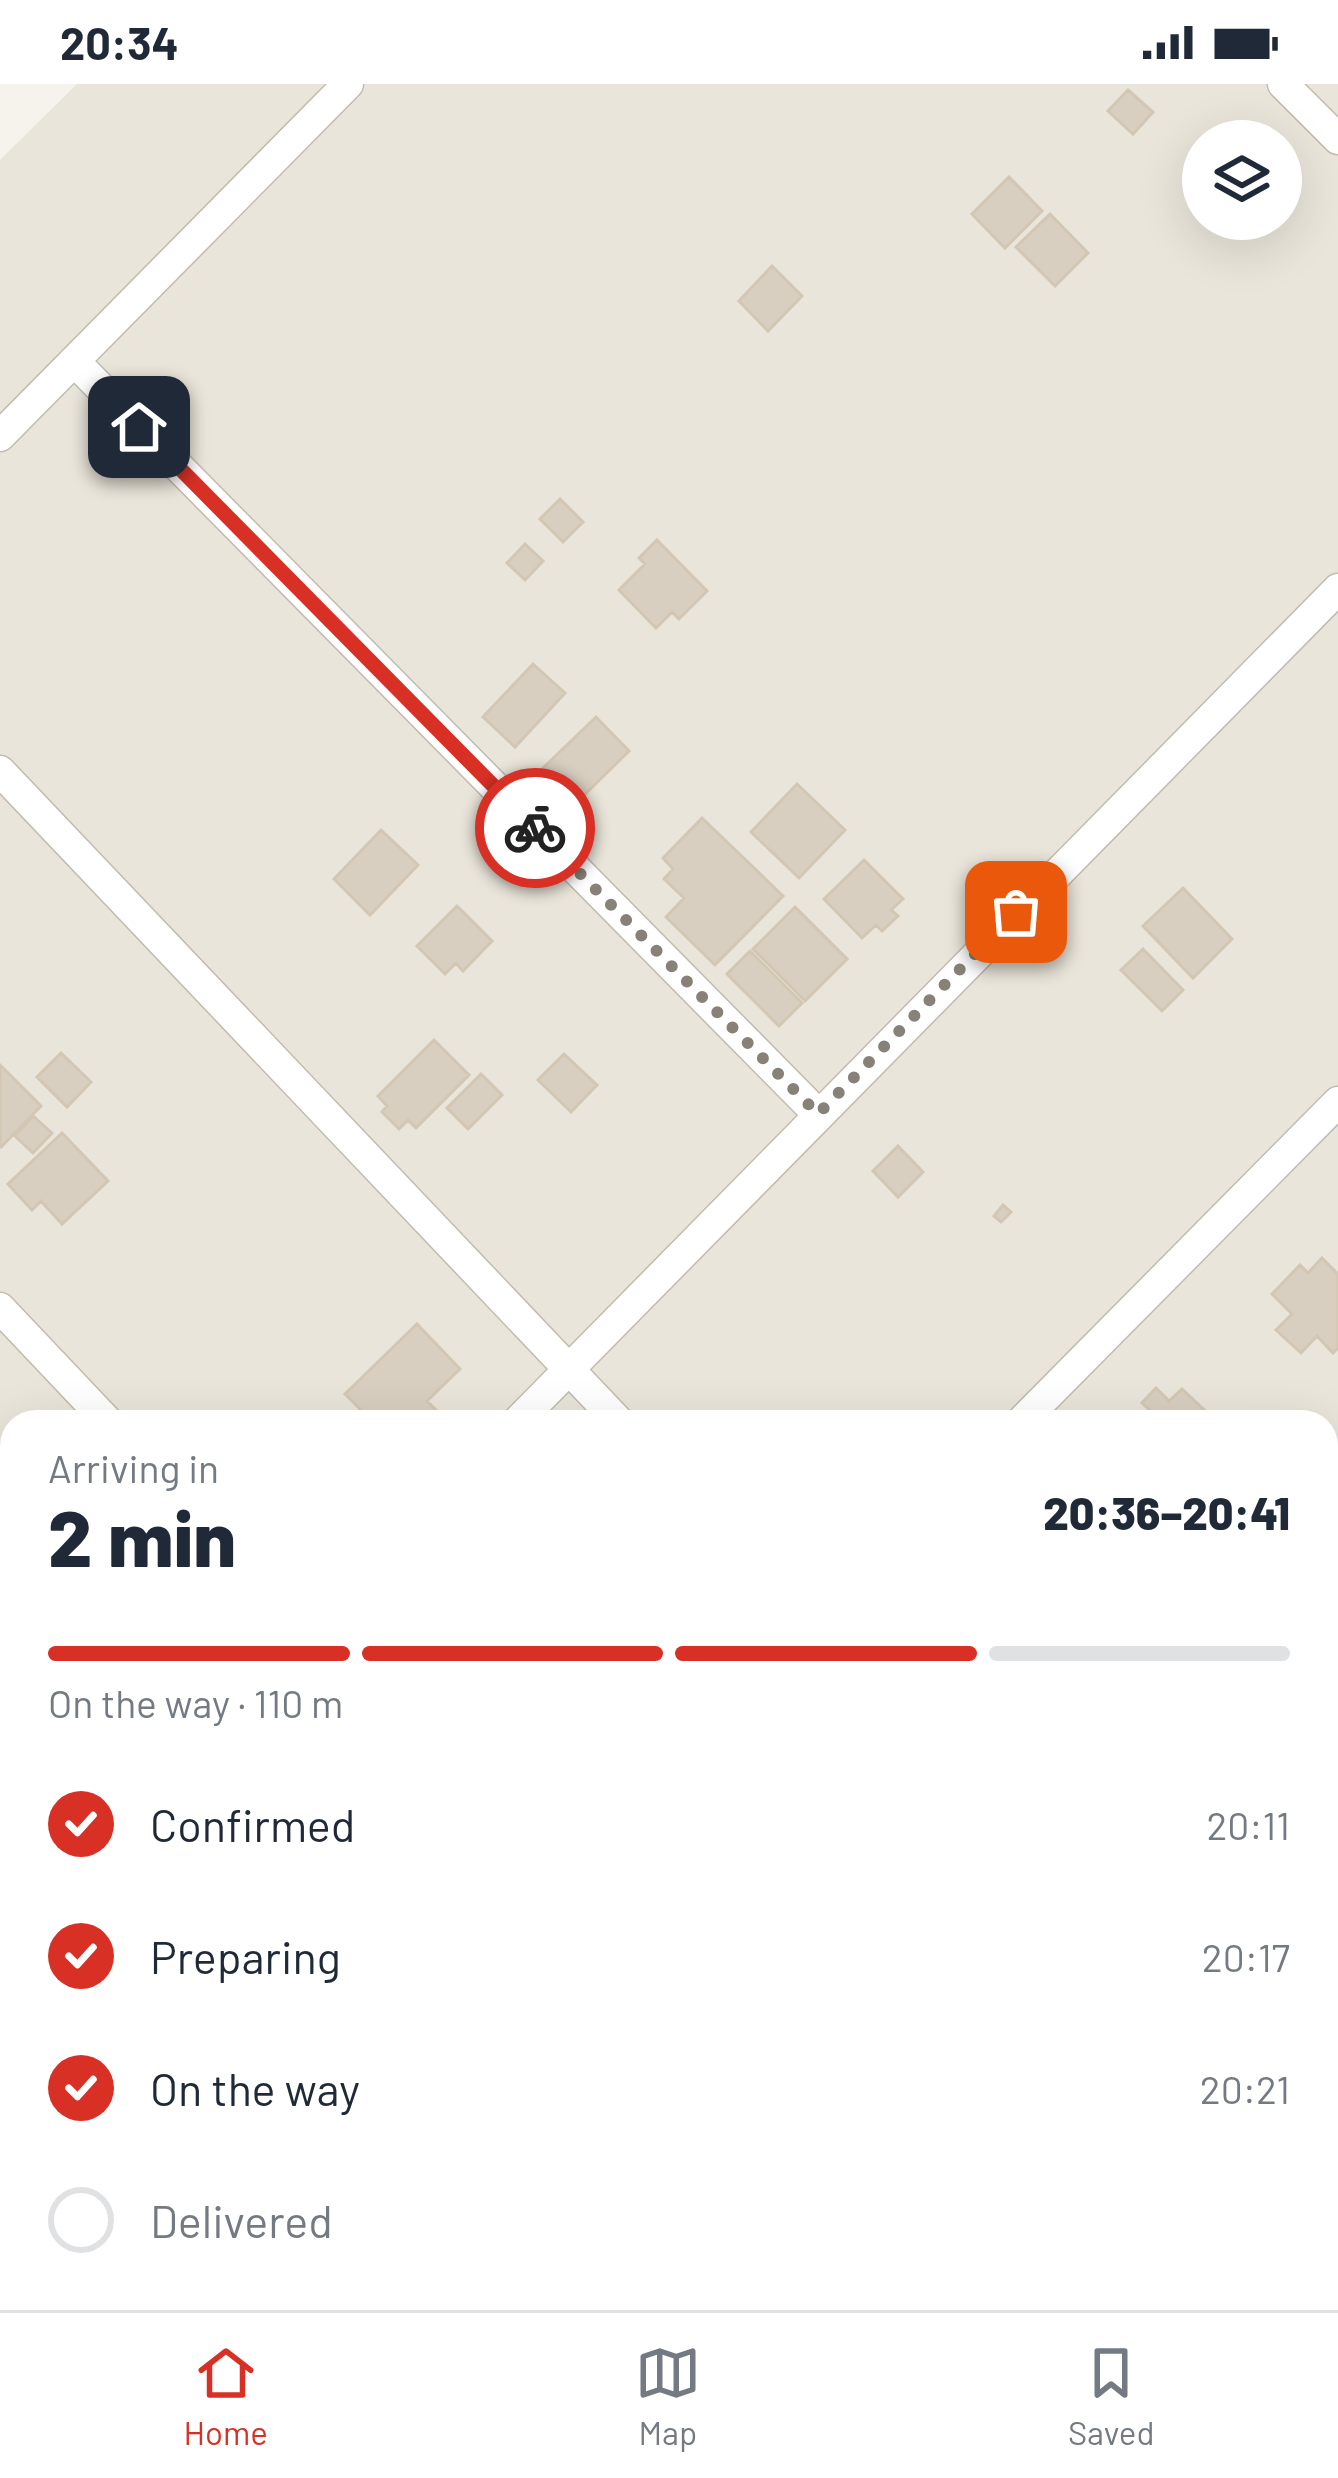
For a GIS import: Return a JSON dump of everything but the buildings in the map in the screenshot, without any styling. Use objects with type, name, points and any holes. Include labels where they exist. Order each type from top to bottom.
[{"type":"street","points":[[0,436],[348,84]]},
{"type":"street","points":[[1283,84],[1338,139]]},
{"type":"street","points":[[74,361],[818,1114]]},
{"type":"street","points":[[530,1410],[818,1114],[1334,600]]},
{"type":"street","points":[[0,771],[607,1410]]},
{"type":"street","points":[[1033,1410],[1338,1102]]},
{"type":"street","points":[[0,1308],[97,1410]]},
{"type":"shaded area","points":[[77,84],[1338,84],[1338,1410],[0,1410],[0,160]]},
{"type":"way so far","points":[[535,828],[818,1114],[1016,912]]},
{"type":"route","points":[[139,427],[535,828]]}]
